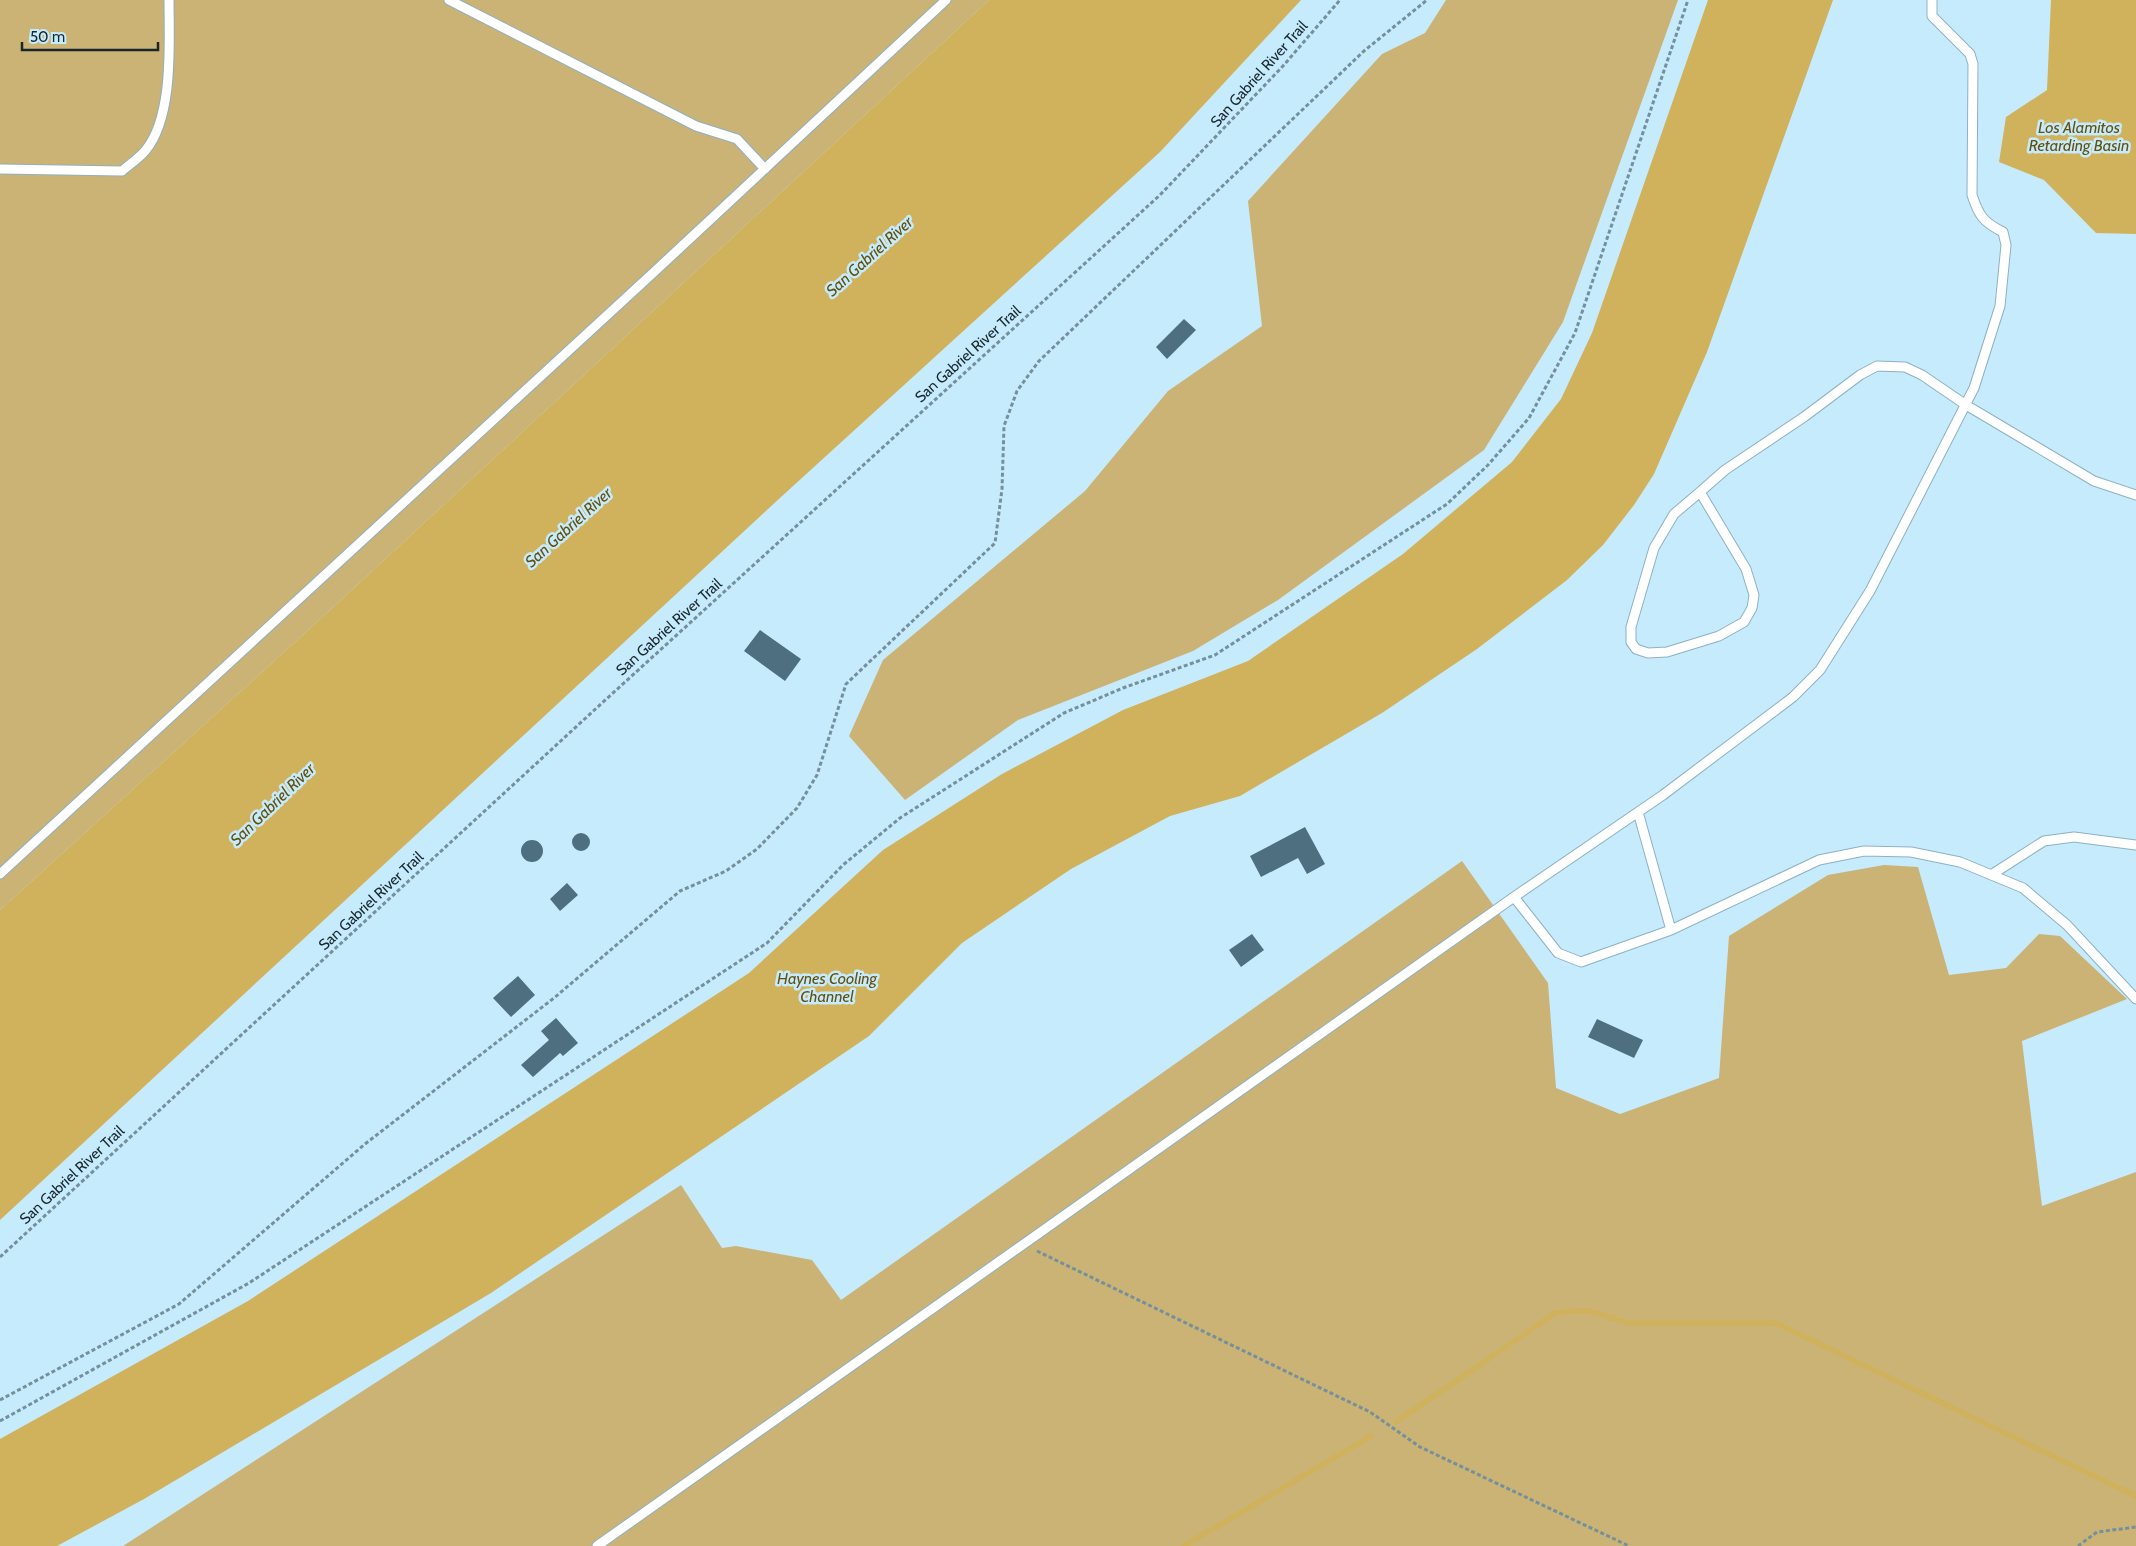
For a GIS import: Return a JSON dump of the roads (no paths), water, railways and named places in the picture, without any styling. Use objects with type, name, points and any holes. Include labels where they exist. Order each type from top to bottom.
[{"type":"lane","points":[[0,169],[122,171],[146,150],[160,122],[169,82],[169,0]]},
{"type":"lane","points":[[449,0],[696,126],[737,139],[765,169]]},
{"type":"lane","points":[[0,874],[946,0]]},
{"type":"lane","points":[[597,1546],[1514,897],[1638,812],[1793,697],[1820,670],[1870,592],[1966,405],[1974,388],[2000,306],[2006,245],[2002,232],[1987,224],[1978,212],[1972,195],[1973,72],[1970,54],[1932,16],[1932,0]]},
{"type":"lane","points":[[1700,492],[1746,569],[1754,595],[1752,608],[1744,622],[1719,636],[1667,652],[1648,654],[1636,649],[1631,642],[1631,627],[1654,548],[1674,514],[1725,470],[1804,417],[1860,374],[1877,366],[1905,367],[1922,374],[1966,405],[2094,481],[2136,495]]},
{"type":"lane","points":[[1638,812],[1670,930]]},
{"type":"lane","points":[[1991,875],[2044,841],[2074,837],[2136,845]]},
{"type":"lane","points":[[1514,897],[1558,953],[1581,962],[1670,930],[1819,860],[1864,851],[1911,852],[1960,862],[2023,888],[2067,924],[2136,999]]},
{"type":"water","name":"San Gabriel River","points":[[989,0],[1301,0],[1160,152],[781,497],[0,1220],[0,910],[316,623]]},
{"type":"water","name":"Haynes Cooling Channel","points":[[1708,0],[1833,0],[1707,352],[1654,474],[1634,505],[1603,545],[1567,580],[1477,649],[1382,713],[1240,796],[1170,816],[1071,869],[962,943],[869,1036],[491,1293],[144,1499],[57,1546],[0,1546],[0,1439],[248,1301],[749,973],[883,850],[1002,774],[1123,710],[1248,661],[1403,554],[1512,462],[1561,399],[1592,333]]},
{"type":"water","name":"Los Alamitos Retarding Basin","points":[[2051,0],[2136,0],[2136,234],[2096,233],[2044,180],[1999,162],[2006,117],[2047,90]]},
{"type":"waterway","points":[[1396,1422],[1557,1312],[1590,1311],[1628,1323],[1776,1323],[2136,1496]]},
{"type":"waterway","points":[[1184,1546],[1371,1436]]}]
